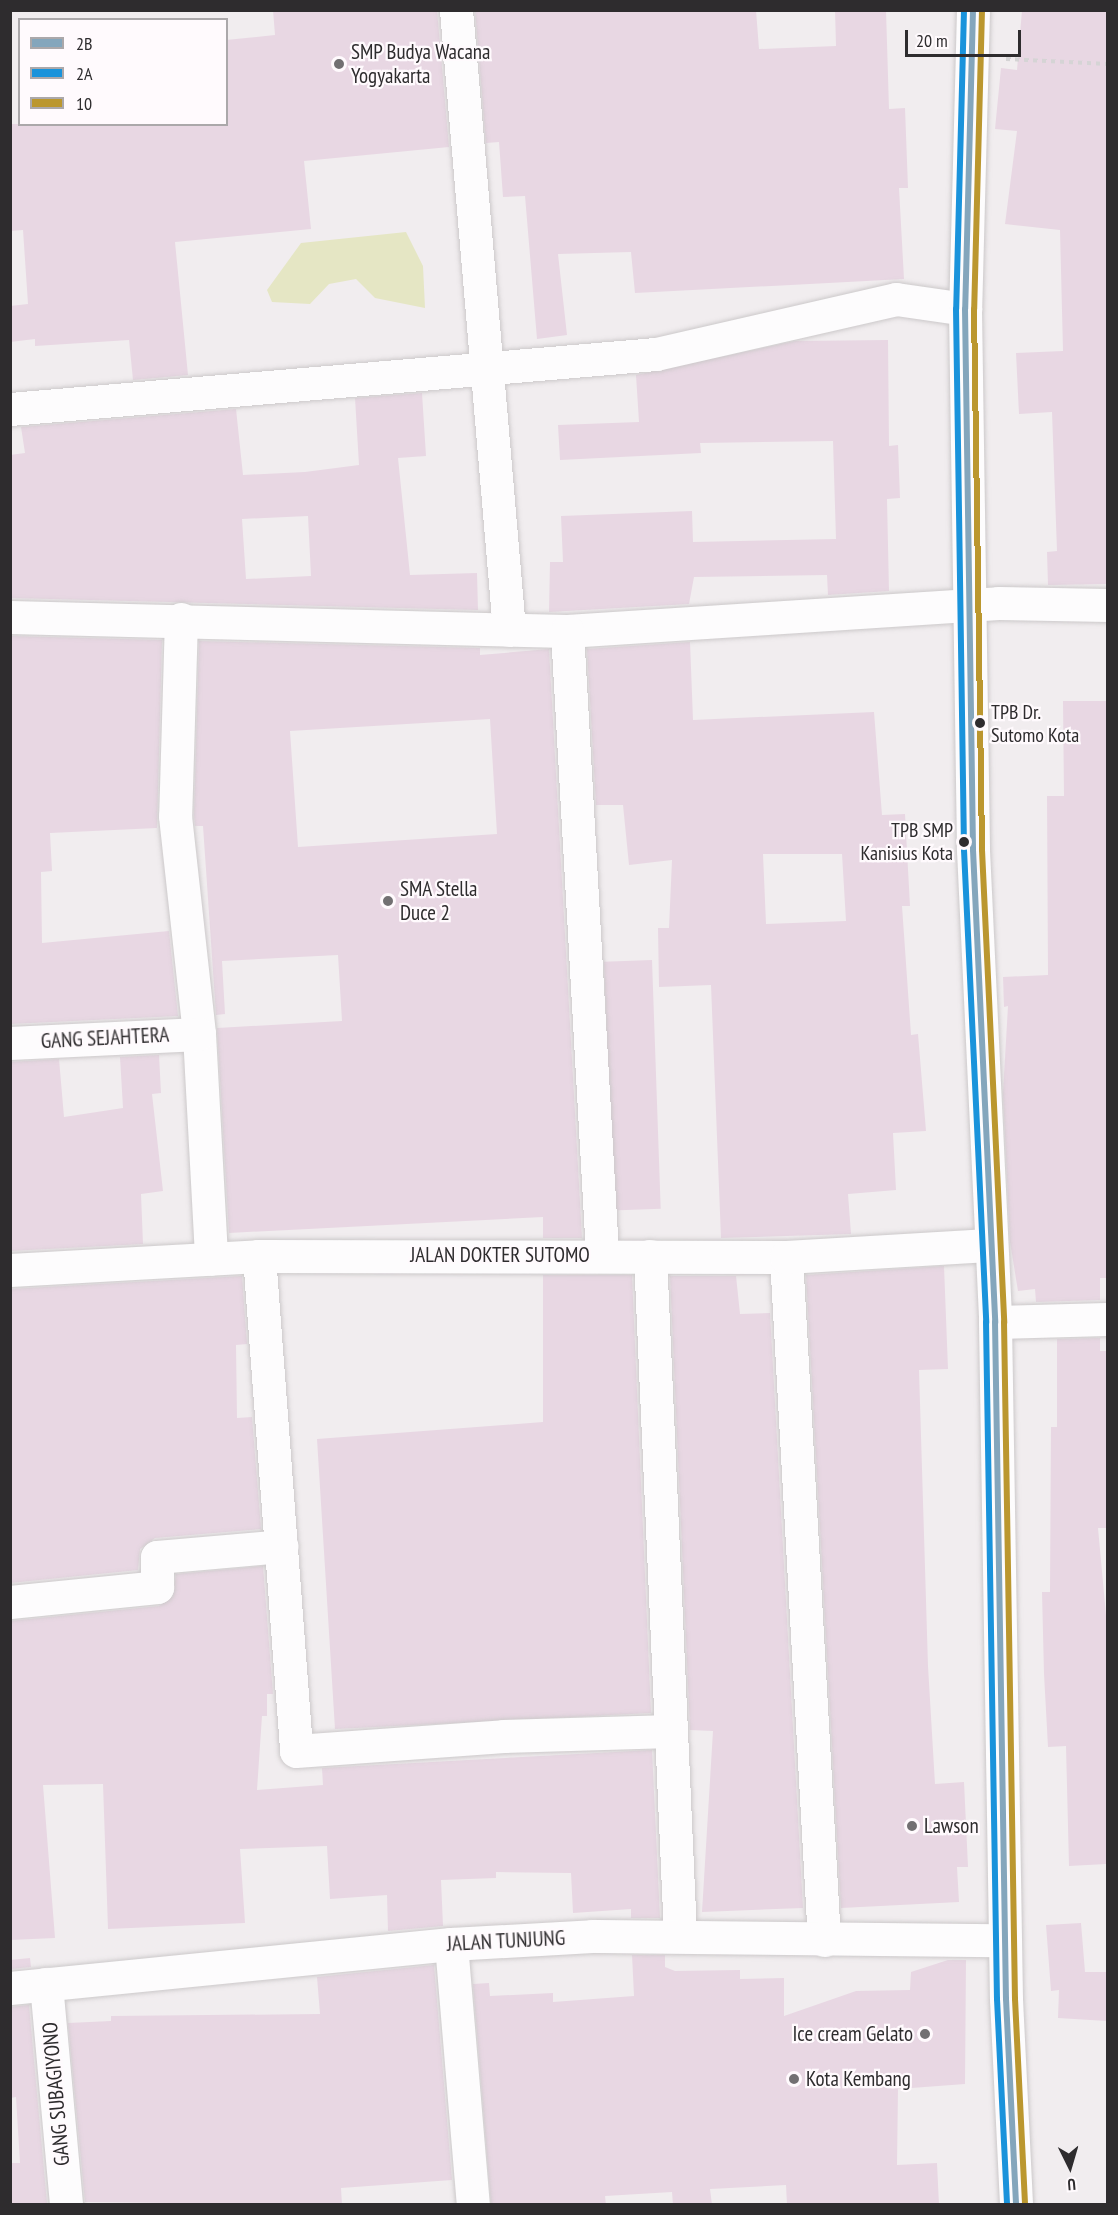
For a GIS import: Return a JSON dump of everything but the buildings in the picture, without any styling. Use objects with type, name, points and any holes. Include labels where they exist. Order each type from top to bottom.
[{"type":"street","points":[[456,10],[509,630]]},
{"type":"street","points":[[973,10],[965,309],[973,850],[989,1245],[995,1322],[1004,1940],[1016,2205]]},
{"type":"street","points":[[10,409],[486,372],[656,354],[896,298],[965,309]]},
{"type":"street","points":[[10,617],[181,619],[567,631],[971,608],[1107,605]]},
{"type":"street","points":[[181,619],[175,816],[199,1034],[211,1259]]},
{"type":"street","points":[[567,631],[602,1254]]},
{"type":"street","name":"GANG SEJAHTERA","points":[[10,1043],[199,1034]]},
{"type":"street","name":"JALAN DOKTER SUTOMO","points":[[10,1270],[259,1256],[602,1254],[786,1257],[989,1245]]},
{"type":"street","points":[[259,1256],[296,1751],[503,1736],[671,1731]]},
{"type":"street","points":[[650,1256],[680,1935]]},
{"type":"street","points":[[786,1257],[824,1940]]},
{"type":"street","points":[[995,1322],[1107,1319]]},
{"type":"street","points":[[10,1602],[158,1587],[158,1557],[282,1546]]},
{"type":"street","name":"JALAN TUNJUNG","points":[[10,1988],[451,1944],[680,1935],[824,1940],[1004,1940]]},
{"type":"street","points":[[451,1944],[472,2205]]},
{"type":"street","name":"GANG SUBAGIYONO","points":[[45,1984],[66,2205]]},
{"type":"path","points":[[972,58],[1107,64]]},
{"type":"green space","points":[[406,232],[423,266],[425,308],[375,298],[356,279],[329,284],[310,304],[272,302],[267,290],[301,243]]},
{"type":"transit line","name":"2A","points":[[964,10],[956,309],[964,850],[986,1322],[997,1999],[1007,2204]]},
{"type":"transit line","name":"2B","points":[[973,10],[965,309],[973,850],[995,1322],[1006,1999],[1016,2204]]},
{"type":"transit line","name":"10","points":[[982,10],[974,309],[982,850],[1004,1322],[1015,1999],[1025,2204]]},
{"type":"place","name":"SMP Budya Wacana Yogyakarta","points":[[339,64]]},
{"type":"place","name":"TPB Dr. Sutomo Kota","points":[[980,723]]},
{"type":"place","name":"TPB SMP Kanisius Kota","points":[[964,842]]},
{"type":"place","name":"SMA Stella Duce 2","points":[[388,901]]},
{"type":"place","name":"Lawson","points":[[912,1826]]},
{"type":"place","name":"Ice cream Gelato","points":[[925,2034]]},
{"type":"place","name":"Kota Kembang","points":[[794,2079]]}]
